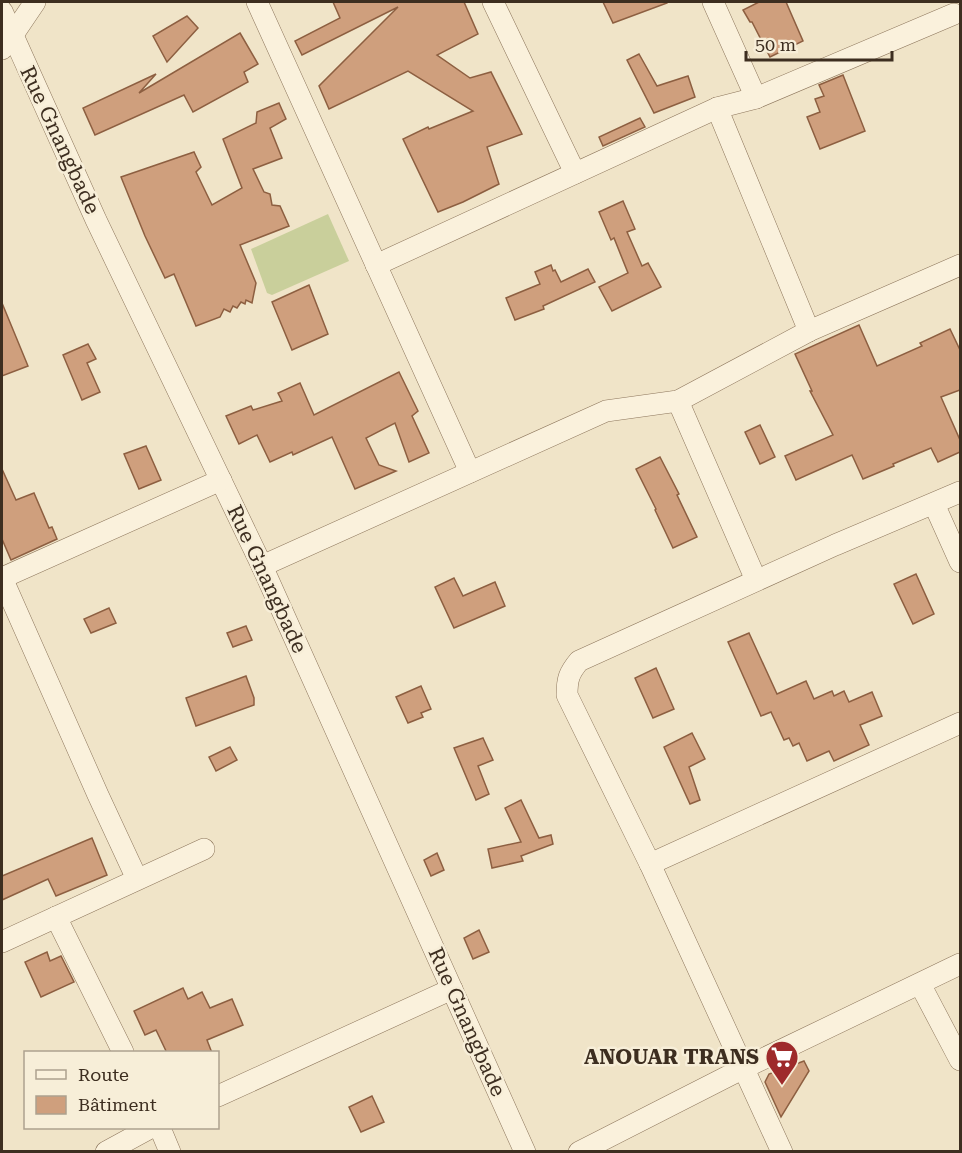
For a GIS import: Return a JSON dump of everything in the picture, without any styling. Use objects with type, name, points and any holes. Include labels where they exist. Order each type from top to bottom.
[{"type":"street","points":[[7,42],[35,2]]},
{"type":"street","points":[[257,2],[470,472]]},
{"type":"street","points":[[493,2],[575,173]]},
{"type":"street","points":[[713,2],[756,98]]},
{"type":"street","name":"Rue Gnangbade","points":[[2,11],[7,42],[96,220],[262,566],[525,1152]]},
{"type":"street","points":[[376,265],[717,108],[756,98],[954,13]]},
{"type":"street","points":[[717,108],[809,331]]},
{"type":"street","points":[[262,566],[606,411],[678,400],[809,331],[960,265]]},
{"type":"street","points":[[678,400],[756,580]]},
{"type":"street","points":[[137,879],[2,578],[221,480]]},
{"type":"street","points":[[782,1152],[650,864],[567,694],[569,672],[579,661],[756,580],[960,492]]},
{"type":"street","points":[[934,504],[960,562]]},
{"type":"street","points":[[650,864],[960,723]]},
{"type":"street","points":[[2,942],[204,849]]},
{"type":"street","points":[[56,917],[122,1051]]},
{"type":"street","points":[[579,1152],[744,1068],[960,964]]},
{"type":"street","points":[[920,984],[960,1060]]},
{"type":"street","points":[[219,1096],[452,988]]},
{"type":"street","points":[[106,1152],[148,1129]]},
{"type":"street","points":[[160,1129],[170,1152]]},
{"type":"green space","points":[[328,214],[349,261],[272,295],[267,293],[251,249]]},
{"type":"building","points":[[333,2],[464,2],[478,34],[437,55],[470,78],[491,72],[522,134],[487,147],[499,184],[438,212],[403,139],[428,127],[429,129],[473,111],[408,71],[329,109],[319,86],[398,7],[302,55],[295,41],[340,18]]},
{"type":"building","points":[[603,2],[667,2],[667,3],[613,23]]},
{"type":"building","points":[[759,2],[786,2],[803,41],[770,57],[752,22],[743,10]]},
{"type":"building","points":[[187,16],[198,28],[167,62],[153,36]]},
{"type":"building","points":[[240,33],[258,64],[244,72],[248,82],[193,112],[184,95],[95,135],[83,108],[156,74],[139,93]]},
{"type":"building","points":[[639,54],[657,86],[688,76],[695,97],[654,113],[627,60]]},
{"type":"building","points":[[843,75],[865,131],[820,149],[807,117],[820,112],[815,99],[824,96],[819,85]]},
{"type":"building","points":[[279,103],[286,119],[270,128],[282,158],[253,169],[264,192],[270,194],[272,205],[280,206],[289,226],[240,245],[256,283],[252,303],[246,300],[245,304],[241,302],[237,308],[233,306],[230,312],[224,309],[220,317],[196,326],[174,274],[165,278],[121,177],[194,152],[201,167],[196,172],[212,205],[242,188],[223,139],[256,123],[257,112]]},
{"type":"building","points":[[640,118],[645,127],[603,146],[599,137]]},
{"type":"building","points":[[623,201],[635,229],[627,232],[642,266],[648,263],[661,287],[612,311],[599,287],[628,273],[614,238],[611,240],[599,212]]},
{"type":"building","points":[[551,265],[561,282],[588,269],[595,282],[543,306],[544,309],[515,320],[506,298],[540,284],[535,272]]},
{"type":"building","points":[[309,285],[328,334],[292,350],[272,302]]},
{"type":"building","points":[[2,303],[28,366],[2,376]]},
{"type":"building","points":[[859,325],[877,366],[922,346],[920,343],[950,329],[960,350],[960,390],[941,397],[960,440],[960,452],[938,462],[931,448],[863,479],[852,455],[796,480],[785,456],[833,435],[810,391],[812,391],[795,354]]},
{"type":"building","points":[[88,344],[96,359],[87,363],[100,392],[82,400],[63,355]]},
{"type":"building","points":[[399,372],[418,411],[412,416],[429,453],[409,462],[395,423],[366,438],[379,465],[396,471],[355,489],[332,437],[293,455],[292,452],[270,462],[257,435],[239,444],[226,416],[251,406],[253,410],[282,401],[278,393],[300,383],[314,415]]},
{"type":"building","points":[[760,425],[775,457],[760,464],[745,432]]},
{"type":"building","points":[[146,446],[161,480],[139,489],[124,454]]},
{"type":"building","points":[[660,457],[697,537],[673,548],[636,469]]},
{"type":"building","points":[[2,469],[16,500],[34,493],[49,528],[52,527],[57,539],[11,560],[2,539]]},
{"type":"building","points":[[916,574],[934,614],[913,624],[894,584]]},
{"type":"building","points":[[454,578],[463,596],[495,582],[505,606],[454,628],[435,587]]},
{"type":"building","points":[[109,608],[116,623],[91,633],[84,619]]},
{"type":"building","points":[[246,626],[252,640],[233,647],[227,633]]},
{"type":"building","points":[[749,633],[777,694],[806,681],[814,699],[832,691],[834,696],[844,691],[849,702],[872,692],[882,716],[860,725],[869,745],[834,761],[829,751],[807,761],[799,743],[793,746],[789,738],[784,740],[771,712],[761,716],[728,642]]},
{"type":"building","points":[[656,668],[674,709],[653,718],[635,678]]},
{"type":"building","points":[[246,676],[254,698],[254,705],[196,726],[186,698]]},
{"type":"building","points":[[421,686],[431,709],[421,713],[423,717],[408,723],[396,697]]},
{"type":"building","points":[[692,733],[705,759],[689,767],[700,800],[690,804],[664,747]]},
{"type":"building","points":[[483,738],[493,760],[478,766],[489,794],[476,800],[454,748]]},
{"type":"building","points":[[230,747],[237,760],[216,771],[209,757]]},
{"type":"building","points":[[521,800],[539,838],[551,835],[553,844],[521,856],[523,861],[492,868],[488,849],[521,842],[505,808]]},
{"type":"building","points":[[92,838],[107,875],[56,896],[48,879],[2,900],[2,876]]},
{"type":"building","points":[[437,853],[444,870],[431,876],[424,860]]},
{"type":"building","points":[[479,930],[489,952],[473,959],[464,938]]},
{"type":"building","points":[[47,952],[50,961],[61,956],[74,982],[41,997],[25,962]]},
{"type":"building","points":[[183,988],[188,999],[202,992],[210,1008],[232,999],[243,1025],[207,1040],[211,1051],[166,1051],[156,1030],[145,1035],[134,1011]]},
{"type":"building","points":[[804,1061],[809,1071],[781,1117],[765,1082],[769,1074]]},
{"type":"building","points":[[372,1096],[384,1122],[361,1132],[349,1107]]},
{"type":"place","name":"ANOUAR TRANS","points":[[782,1086]]}]
